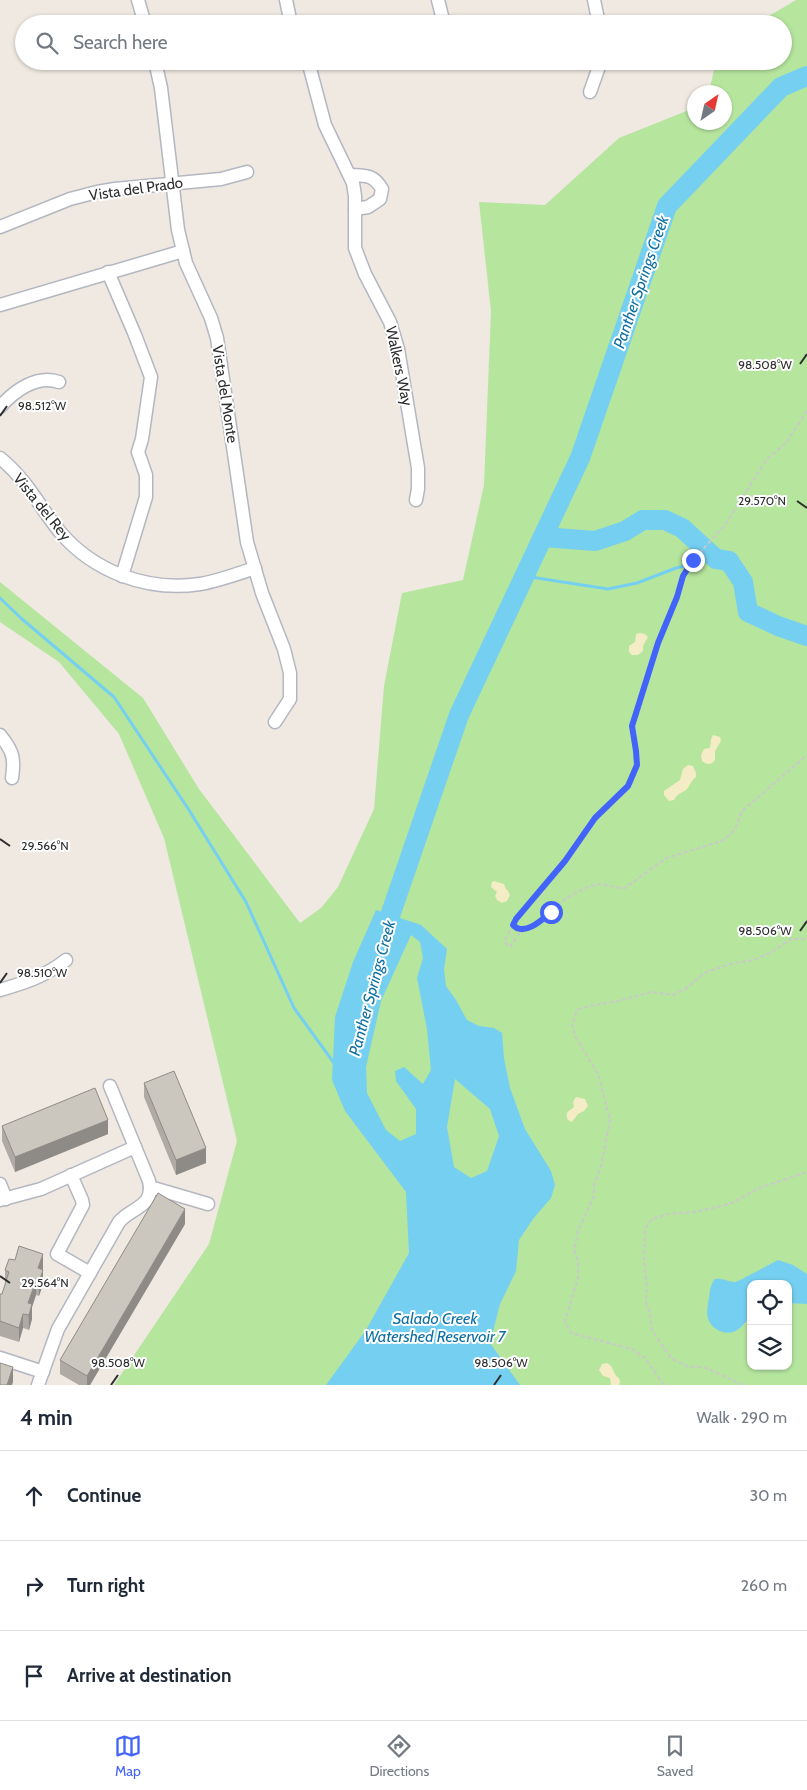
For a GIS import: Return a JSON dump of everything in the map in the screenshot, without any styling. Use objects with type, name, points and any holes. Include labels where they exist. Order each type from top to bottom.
[{"type":"street","points":[[138,0],[142,15]]},
{"type":"street","points":[[286,0],[289,15]]},
{"type":"street","points":[[438,0],[442,15]]},
{"type":"street","points":[[594,0],[597,15]]},
{"type":"street","name":"Vista del Monte","points":[[157,70],[161,88],[178,230],[186,263],[211,318],[217,338],[248,542],[290,673],[290,699],[275,722]]},
{"type":"street","name":"Walkers Way","points":[[310,70],[325,125],[350,175],[355,196],[355,248],[365,274],[390,322],[398,349],[418,468],[416,500]]},
{"type":"street","points":[[590,92],[597,70]]},
{"type":"street","name":"Vista del Prado","points":[[0,227],[70,199],[116,189],[221,179],[247,172]]},
{"type":"street","points":[[350,175],[367,176],[376,180],[382,190],[380,199],[368,207],[355,209]]},
{"type":"street","points":[[0,305],[183,251]]},
{"type":"street","points":[[108,272],[151,377],[142,439],[138,452],[146,476],[146,497],[122,576]]},
{"type":"street","points":[[0,407],[9,397],[26,386],[41,380],[59,382]]},
{"type":"street","name":"Vista del Rey","points":[[0,458],[25,483],[70,542],[94,562],[122,576],[153,584],[184,585],[215,580],[255,568]]},
{"type":"street","points":[[0,735],[10,748],[14,763],[12,778]]},
{"type":"street","points":[[0,990],[41,977],[66,960]]},
{"type":"street","points":[[38,1385],[58,1329],[119,1222],[127,1214],[143,1204],[149,1197],[150,1187],[110,1086]]},
{"type":"street","points":[[0,1184],[3,1200],[41,1189],[135,1146]]},
{"type":"street","points":[[71,1175],[83,1206],[57,1254],[90,1274]]},
{"type":"street","points":[[150,1187],[208,1204]]},
{"type":"street","points":[[0,1358],[43,1372]]},
{"type":"path","points":[[521,930],[514,943],[511,946],[507,945],[504,941],[516,919],[565,861],[595,818],[628,786],[637,765],[632,726],[646,679],[683,576],[693,560],[725,524],[766,460],[786,443],[807,411]]},
{"type":"path","points":[[513,925],[517,930],[521,930],[536,924],[561,902],[588,888],[600,884],[618,889],[625,888],[666,858],[722,841],[735,830],[742,811],[807,755]]},
{"type":"path","points":[[664,1385],[645,1358],[632,1348],[570,1333],[565,1322],[578,1278],[578,1261],[574,1250],[578,1231],[594,1196],[594,1185],[602,1166],[610,1121],[599,1076],[575,1036],[572,1025],[577,1010],[650,992],[673,995],[687,988],[704,973],[730,964],[753,960],[770,953],[791,939],[807,939]]},
{"type":"path","points":[[743,1385],[706,1368],[687,1366],[671,1358],[652,1330],[646,1302],[645,1229],[652,1219],[668,1214],[694,1212],[718,1207],[734,1202],[760,1188],[807,1172]]},
{"type":"green space","points":[[796,0],[807,0],[807,1385],[114,1385],[209,1244],[237,1141],[164,838],[119,734],[59,662],[0,622],[0,582],[143,698],[199,789],[300,923],[321,908],[338,887],[374,809],[384,686],[402,593],[463,580],[484,485],[491,311],[479,202],[545,205],[619,138],[687,111],[687,130],[732,130],[732,85],[711,85],[714,70],[792,70],[792,15],[770,15]]},
{"type":"sand","points":[[640,633],[648,637],[643,646],[643,651],[638,655],[632,655],[629,652],[629,646],[635,642],[636,634]]},
{"type":"sand","points":[[713,735],[720,737],[721,741],[715,751],[715,760],[707,764],[702,761],[701,755],[704,749],[710,748]]},
{"type":"sand","points":[[688,765],[693,766],[696,777],[686,790],[674,800],[669,801],[664,795],[664,791],[680,780],[683,769]]},
{"type":"sand","points":[[494,881],[504,884],[510,895],[507,901],[502,903],[497,900],[495,896],[497,892],[491,887]]},
{"type":"sand","points":[[576,1097],[585,1099],[588,1106],[572,1122],[568,1120],[567,1115],[574,1107],[573,1102]]},
{"type":"sand","points":[[607,1363],[620,1379],[619,1385],[611,1385],[610,1378],[603,1376],[599,1370],[602,1364]]},
{"type":"water","name":"Salado Creek Watershed Reservoir 7","points":[[376,910],[421,925],[447,949],[444,969],[446,986],[467,1020],[479,1026],[494,1028],[502,1033],[504,1058],[510,1088],[525,1129],[551,1171],[555,1185],[551,1198],[533,1219],[519,1240],[516,1271],[500,1304],[490,1343],[520,1385],[326,1385],[366,1330],[409,1253],[406,1192],[345,1111],[332,1080],[335,1017],[353,962]],"holes":[[[411,935],[420,942],[423,958],[417,978],[427,1029],[431,1070],[423,1084],[404,1067],[395,1071],[396,1081],[416,1109],[416,1134],[400,1141],[386,1130],[367,1093],[366,1067],[381,1001]],[[455,1079],[490,1109],[499,1136],[487,1171],[471,1178],[454,1167],[447,1127]]]},
{"type":"water","points":[[778,1260],[793,1265],[807,1274],[807,1304],[792,1303],[792,1280],[747,1280],[747,1320],[736,1331],[729,1333],[721,1332],[711,1325],[707,1316],[710,1288],[715,1279],[735,1282]]},
{"type":"building","points":[[174,1071],[206,1148],[176,1160],[144,1083]]},
{"type":"building","points":[[95,1088],[108,1120],[15,1157],[2,1126]]},
{"type":"building","points":[[158,1193],[185,1209],[87,1376],[60,1360]]},
{"type":"building","points":[[19,1246],[43,1254],[38,1268],[43,1270],[39,1282],[36,1281],[28,1303],[32,1304],[29,1315],[23,1314],[19,1328],[0,1321],[0,1294],[2,1294],[9,1272],[5,1270],[9,1259],[15,1260]]},
{"type":"building","points":[[0,1363],[13,1367],[7,1385],[0,1385]]},
{"type":"waterway","name":"Panther Springs Creek","points":[[382,939],[459,715],[580,458],[667,206],[781,87],[807,76]]},
{"type":"waterway","name":"Panther Springs Creek","points":[[543,537],[595,541],[625,531],[643,520],[665,520],[682,528],[716,559],[729,561],[743,582],[748,612],[778,626],[807,636]]},
{"type":"waterway","name":"Panther Springs Creek","points":[[524,576],[608,589],[637,583],[676,568],[716,559]]},
{"type":"waterway","points":[[0,598],[114,697],[189,810],[246,902],[294,1008],[334,1063]]},
{"type":"route","points":[[551,912],[536,924],[521,930],[517,930],[513,925],[565,861],[595,818],[628,786],[637,765],[632,726],[658,643],[677,597],[683,576],[693,560]]}]
